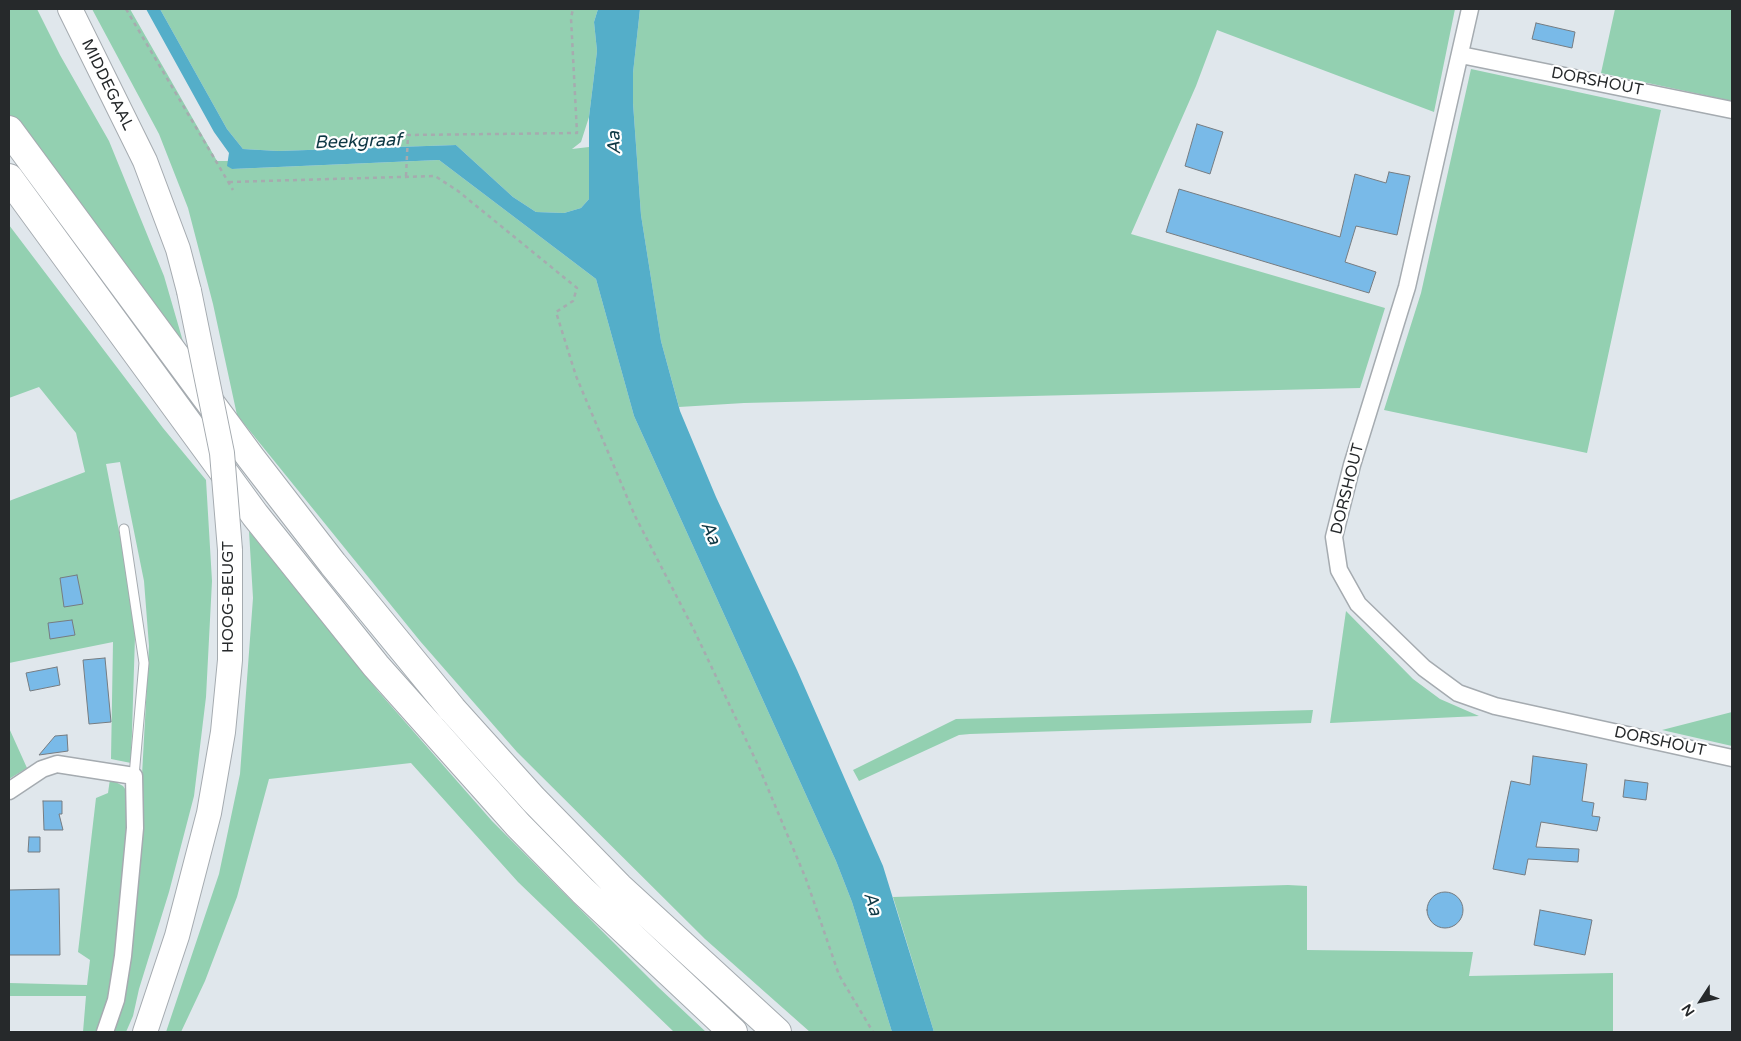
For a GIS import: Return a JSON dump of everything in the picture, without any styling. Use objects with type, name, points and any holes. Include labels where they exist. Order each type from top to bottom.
[{"type":"highway","points":[[9,130],[251,458],[452,709],[533,799],[619,887],[777,1032]]},
{"type":"highway","points":[[9,178],[226,476],[376,666],[518,825],[582,891],[733,1032]]},
{"type":"street","name":"MIDDEGAAL","points":[[70,9],[145,162]]},
{"type":"street","name":"DORSHOUT","points":[[1470,9],[1407,287],[1352,465],[1334,537],[1339,570],[1358,604],[1424,668],[1458,693],[1495,706],[1732,758]]},
{"type":"street","name":"DORSHOUT","points":[[1461,55],[1732,110]]},
{"type":"street","name":"HOOG-BEUGT","points":[[144,1032],[177,936],[209,813],[223,732],[230,660],[230,550],[222,453],[190,291],[178,249],[145,162]]},
{"type":"street","points":[[9,791],[42,769],[57,764],[134,776],[135,828],[122,956],[116,1000],[105,1032]]},
{"type":"lane","points":[[124,529],[144,663],[134,776]]},
{"type":"path","points":[[126,9],[233,190]]},
{"type":"path","points":[[406,176],[408,135],[577,133],[571,18],[573,9]]},
{"type":"path","points":[[229,182],[435,176],[458,191],[577,288],[573,301],[556,312],[576,376],[635,516],[694,630],[758,765],[806,879],[839,975],[873,1032]]},
{"type":"green space","points":[[9,9],[37,9],[60,55],[109,141],[164,276],[184,345],[157,315],[9,115]]},
{"type":"green space","points":[[92,9],[130,9],[217,161],[228,161],[232,169],[439,160],[596,279],[634,416],[836,861],[852,902],[892,1032],[810,1032],[705,939],[517,752],[420,641],[237,415],[213,304],[188,208],[159,134]]},
{"type":"green space","points":[[160,9],[598,9],[594,22],[597,51],[589,117],[581,142],[572,149],[589,147],[589,199],[581,208],[564,213],[536,212],[513,197],[456,145],[278,151],[243,149],[227,129]]},
{"type":"green space","points":[[640,9],[1455,9],[1434,112],[1217,30],[1196,86],[1131,234],[1385,308],[1360,388],[744,403],[679,407],[661,341],[641,215],[633,103],[633,73]]},
{"type":"green space","points":[[1615,9],[1732,9],[1732,101],[1601,73]]},
{"type":"green space","points":[[1471,69],[1661,110],[1587,453],[1384,410],[1421,293]]},
{"type":"green space","points":[[9,225],[163,428],[206,480],[212,581],[206,697],[194,796],[169,892],[139,989],[133,1016],[126,1032],[111,1032],[124,1000],[134,923],[149,646],[144,581],[120,462],[106,464],[131,593],[135,636],[131,763],[111,759],[113,642],[9,663],[9,501],[85,472],[76,433],[39,387],[9,398]]},
{"type":"green space","points":[[249,531],[378,691],[492,821],[657,986],[706,1032],[674,1032],[518,882],[411,763],[269,779],[237,897],[205,981],[181,1032],[166,1032],[219,874],[240,774],[253,598]]},
{"type":"green space","points":[[1346,611],[1413,679],[1440,699],[1479,716],[1330,723]]},
{"type":"green space","points":[[1313,710],[1311,723],[959,735],[859,781],[853,770],[956,719]]},
{"type":"green space","points":[[1732,712],[1732,746],[1662,730]]},
{"type":"green space","points":[[9,728],[27,768],[9,779]]},
{"type":"green space","points":[[110,779],[123,786],[130,796],[117,968],[103,1017],[96,1032],[83,1032],[86,996],[9,996],[9,983],[87,985],[90,960],[78,952],[96,798],[108,793]]},
{"type":"green space","points":[[1288,885],[1307,886],[1307,950],[1473,952],[1469,976],[1613,973],[1613,1032],[934,1032],[893,897]]},
{"type":"water","name":"Aa","points":[[146,9],[160,9],[227,129],[243,149],[278,151],[456,145],[513,197],[536,212],[564,213],[581,208],[589,199],[589,117],[597,51],[594,22],[598,9],[640,9],[633,73],[633,103],[641,215],[661,341],[680,411],[716,497],[797,670],[883,866],[934,1032],[892,1032],[852,902],[836,861],[634,416],[596,279],[439,160],[232,169],[227,166],[229,153],[214,132]]},
{"type":"building","points":[[1536,23],[1575,32],[1572,48],[1532,39]]},
{"type":"building","points":[[1197,124],[1223,132],[1210,174],[1185,166]]},
{"type":"building","points":[[1389,172],[1410,176],[1397,235],[1356,226],[1345,262],[1376,272],[1369,293],[1166,232],[1179,189],[1340,237],[1355,174],[1386,183]]},
{"type":"building","points":[[77,575],[83,604],[64,607],[60,578]]},
{"type":"building","points":[[72,620],[75,635],[50,639],[48,623]]},
{"type":"building","points":[[105,658],[111,722],[89,724],[83,660]]},
{"type":"building","points":[[57,667],[60,685],[30,691],[26,673]]},
{"type":"building","points":[[67,735],[68,751],[39,755],[55,736]]},
{"type":"building","points":[[1533,756],[1587,764],[1582,801],[1594,803],[1592,816],[1600,817],[1597,831],[1541,822],[1536,847],[1579,849],[1578,862],[1528,859],[1525,875],[1493,869],[1511,781],[1530,785]]},
{"type":"building","points":[[1625,780],[1648,783],[1646,800],[1623,797]]},
{"type":"building","points":[[43,801],[62,801],[62,814],[59,814],[63,830],[44,830]]},
{"type":"building","points":[[29,837],[40,837],[40,852],[28,852]]},
{"type":"building","points":[[59,889],[60,955],[9,955],[9,890]]},
{"type":"building","points":[[1445,892],[1457,898],[1463,910],[1457,922],[1445,928],[1433,922],[1427,910],[1433,898]]},
{"type":"building","points":[[1540,910],[1592,920],[1585,955],[1534,945]]},
{"type":"water label","name":"Beekgraaf","points":[[358,142]]}]
